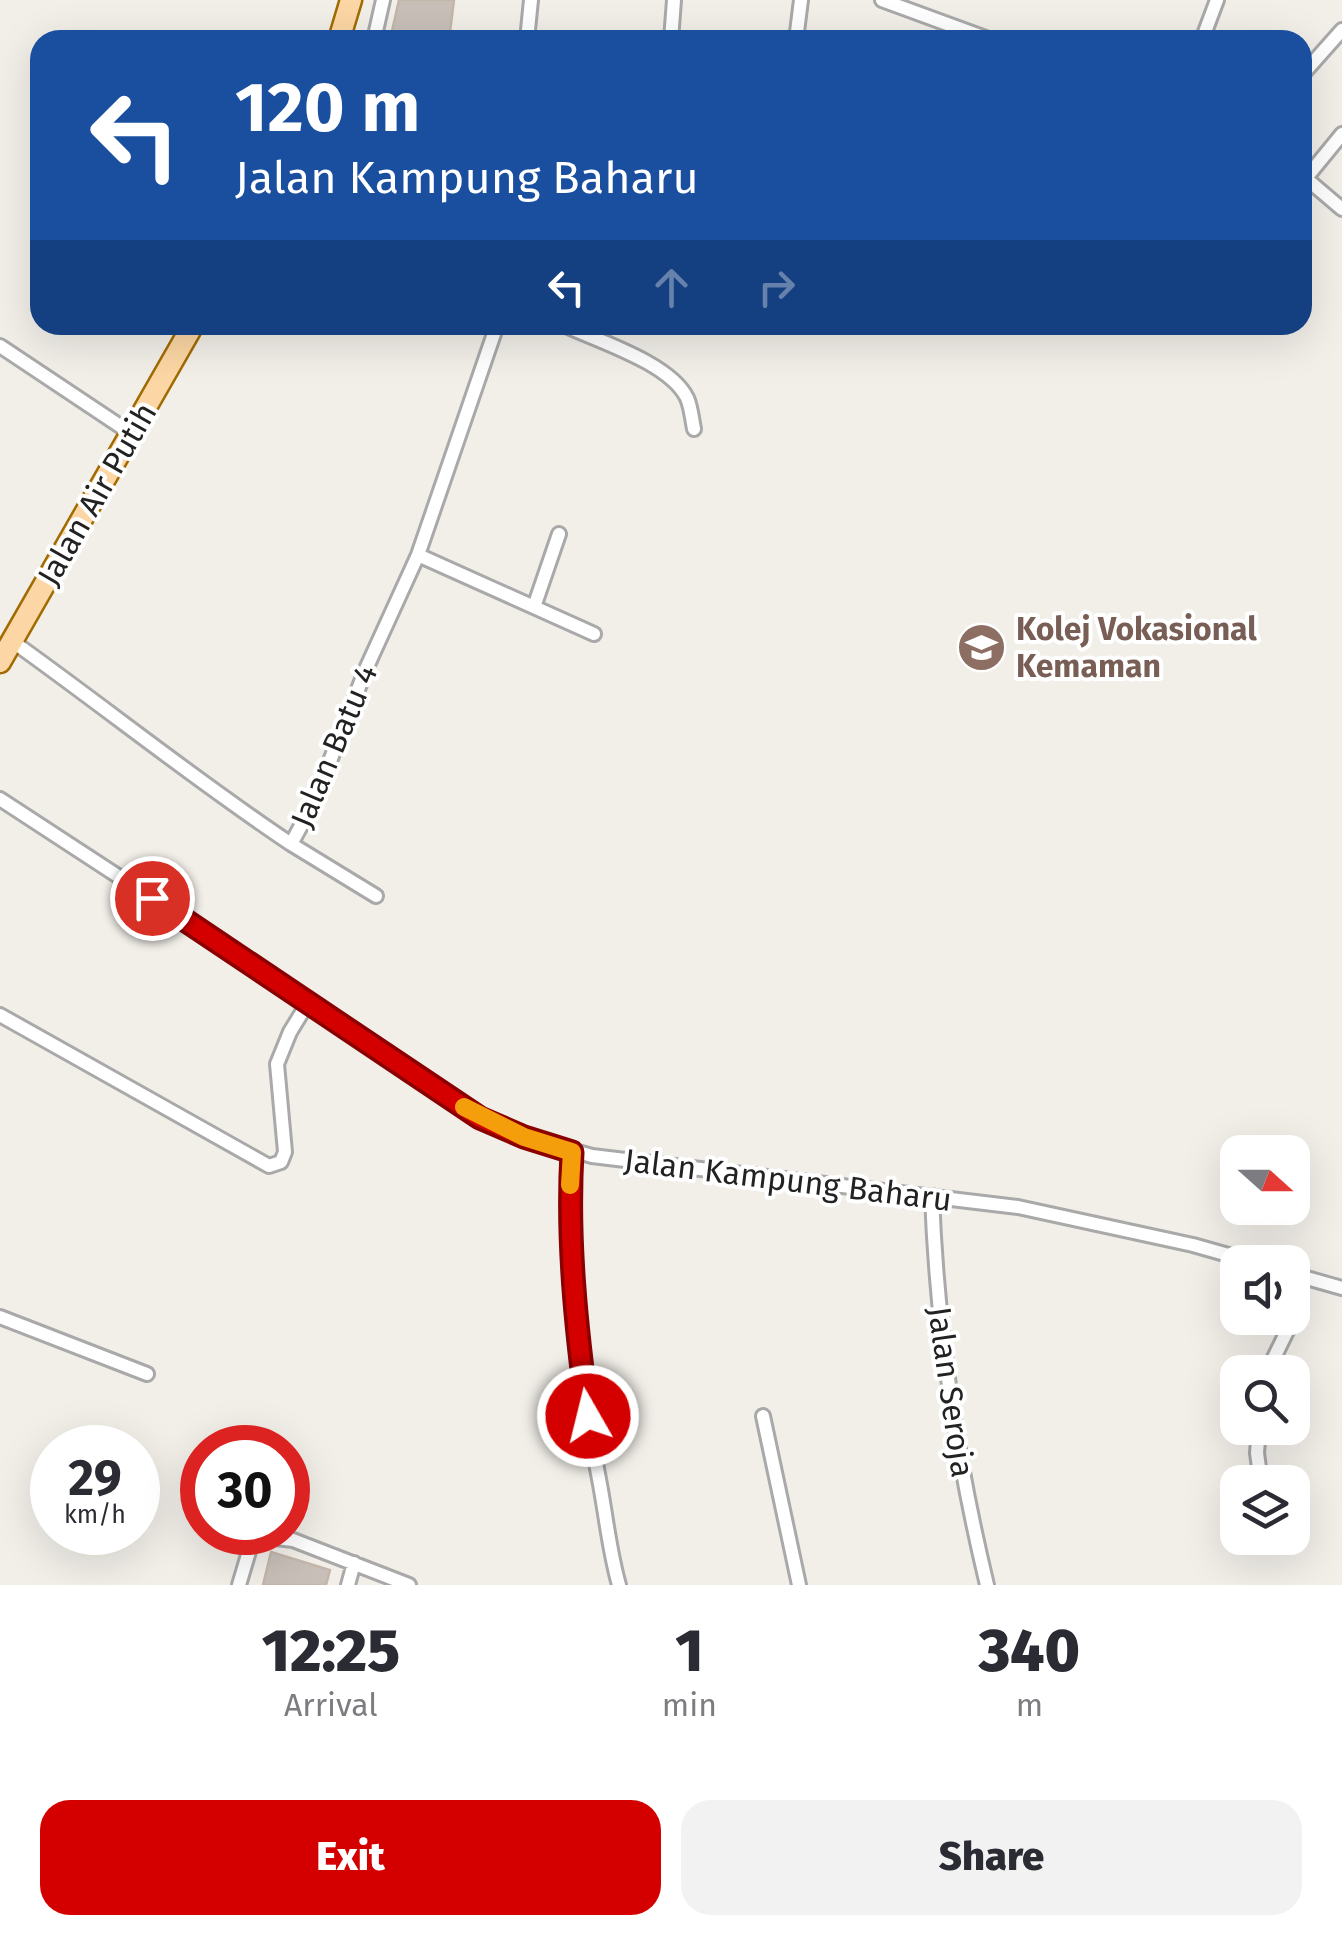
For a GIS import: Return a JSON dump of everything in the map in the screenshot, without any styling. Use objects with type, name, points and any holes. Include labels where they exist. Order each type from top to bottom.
[{"type":"main road","points":[[342,30],[350,0]]},
{"type":"main road","name":"Jalan Air Putih","points":[[0,662],[187,335]]},
{"type":"street","points":[[376,30],[383,0]]},
{"type":"street","points":[[528,30],[531,0]]},
{"type":"street","points":[[672,30],[674,0]]},
{"type":"street","points":[[797,30],[801,0]]},
{"type":"street","points":[[882,0],[964,30]]},
{"type":"street","points":[[1206,30],[1217,0]]},
{"type":"street","points":[[1312,64],[1342,30]]},
{"type":"street","points":[[1312,167],[1342,134]]},
{"type":"street","points":[[1312,183],[1342,209]]},
{"type":"street","name":"Jalan Batu 4","points":[[12,641],[210,790],[290,844],[314,802],[366,669],[418,555],[494,335]]},
{"type":"street","points":[[586,335],[664,373],[688,400],[694,429]]},
{"type":"street","points":[[0,346],[132,434]]},
{"type":"street","points":[[534,607],[559,534]]},
{"type":"street","points":[[418,555],[594,634]]},
{"type":"street","name":"Jalan Kampung Baharu","points":[[0,798],[480,1118],[524,1137],[572,1152],[765,1179],[1018,1207],[1220,1254]]},
{"type":"street","points":[[290,844],[376,896]]},
{"type":"street","points":[[0,1015],[269,1166],[281,1162],[285,1152],[279,1056],[309,1002]]},
{"type":"street","points":[[572,1152],[569,1205],[578,1348],[591,1443],[619,1585]]},
{"type":"street","name":"Jalan Seroja","points":[[932,1196],[934,1262],[950,1406],[987,1585]]},
{"type":"street","points":[[1310,1279],[1342,1288]]},
{"type":"street","points":[[0,1316],[147,1374]]},
{"type":"street","points":[[763,1416],[799,1585]]},
{"type":"street","points":[[239,1585],[254,1538],[280,1537],[409,1585]]},
{"type":"street","points":[[348,1585],[354,1563]]},
{"type":"building","points":[[399,0],[454,0],[450,30],[392,30]]},
{"type":"building","points":[[270,1555],[330,1570],[326,1585],[263,1585]]},
{"type":"slow traffic","points":[[464,1107],[524,1137],[572,1152],[570,1185]]},
{"type":"place","name":"Kolej Vokasional Kemaman","points":[[981,647]]},
{"type":"route","points":[[152,898],[480,1118],[572,1152],[569,1205],[573,1290],[588,1416]]}]
